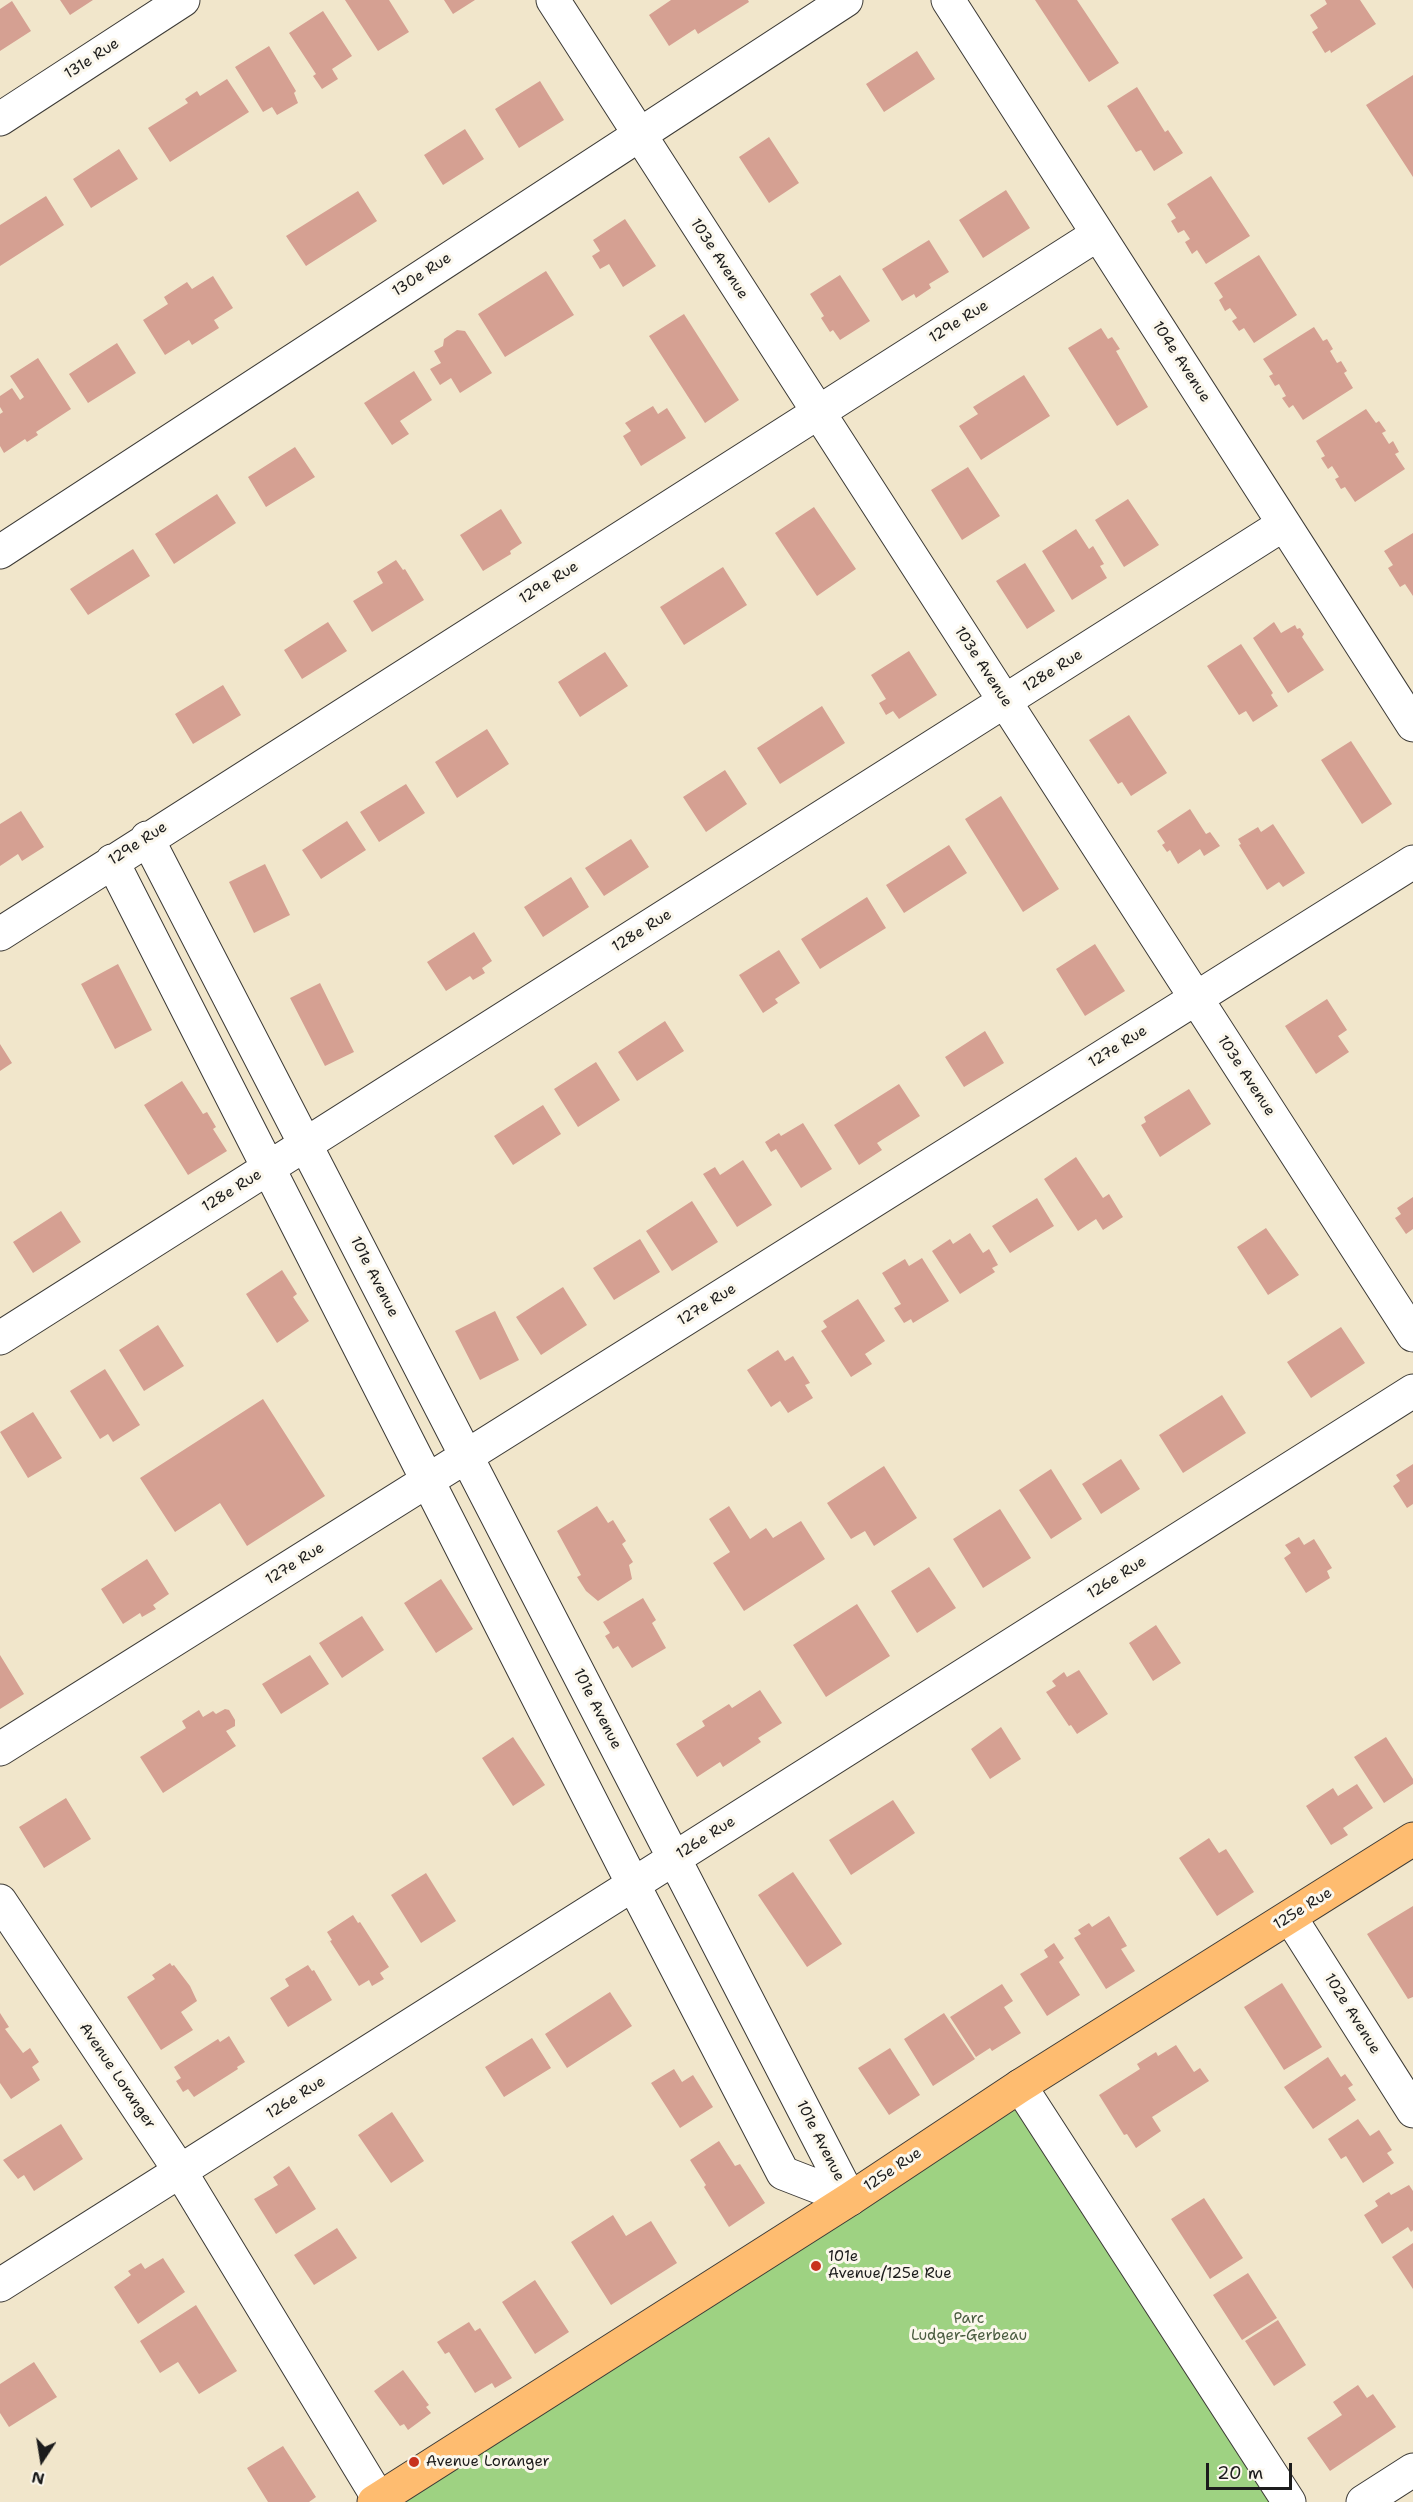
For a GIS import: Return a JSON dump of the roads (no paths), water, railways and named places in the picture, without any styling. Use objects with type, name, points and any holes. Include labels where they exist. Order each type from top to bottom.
[{"type":"main road","name":"125e Rue","points":[[377,2500],[850,2199],[1020,2086],[1413,1839]]},
{"type":"street","name":"131e Rue","points":[[0,118],[183,0]]},
{"type":"street","name":"103e Avenue","points":[[553,0],[1413,1335]]},
{"type":"street","name":"130e Rue","points":[[0,552],[846,0]]},
{"type":"street","name":"104e Avenue","points":[[948,0],[1413,725]]},
{"type":"street","name":"129e Rue","points":[[0,934],[147,838],[1098,234]]},
{"type":"street","name":"128e Rue","points":[[0,1338],[1284,525]]},
{"type":"street","name":"101e Avenue","points":[[147,838],[850,2199]]},
{"type":"street","name":"101e Avenue","points":[[112,861],[633,1884],[783,2173],[850,2199]]},
{"type":"street","name":"127e Rue","points":[[0,1749],[1413,862]]},
{"type":"street","name":"126e Rue","points":[[0,2285],[1413,1391]]},
{"type":"street","name":"Avenue Loranger","points":[[0,1901],[180,2171],[377,2500]]},
{"type":"street","name":"102e Avenue","points":[[1290,1917],[1413,2111]]},
{"type":"street","points":[[1020,2086],[1289,2502]]},
{"type":"street","points":[[1363,2502],[1413,2470]]},
{"type":"place","name":"101e Avenue/125e Rue","points":[[816,2266]]},
{"type":"place","name":"Avenue Loranger","points":[[414,2462]]},
{"type":"park label","name":"Parc Ludger-Gerbeau","points":[[969,2328]]}]
